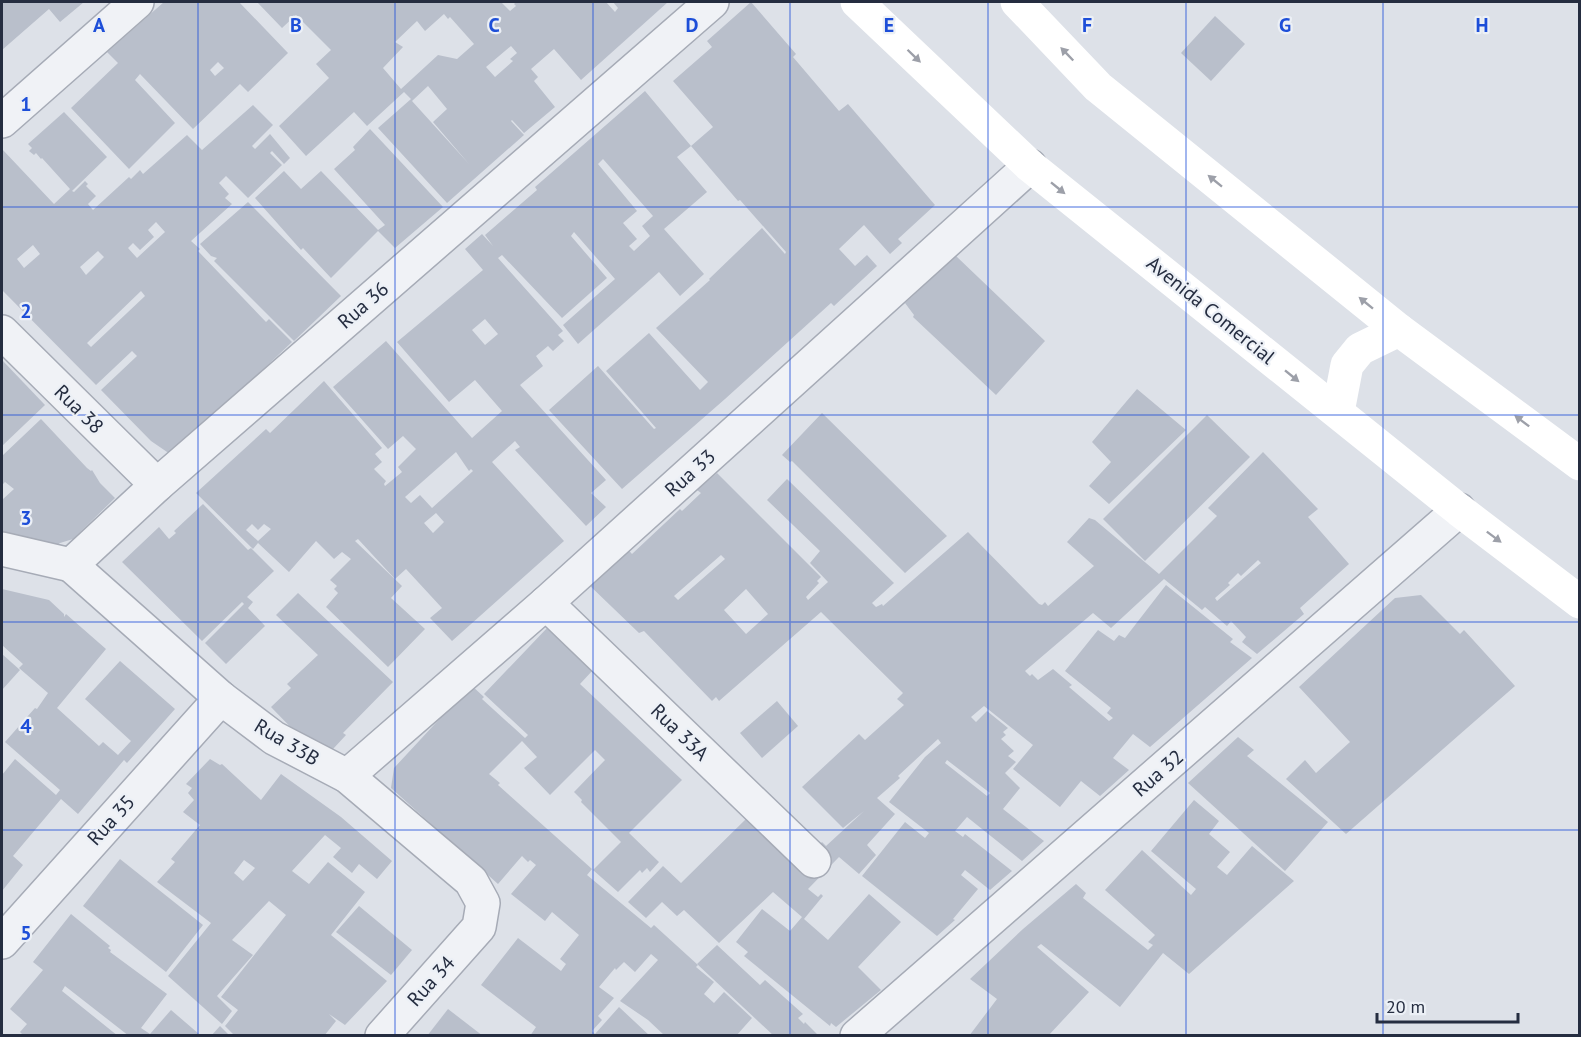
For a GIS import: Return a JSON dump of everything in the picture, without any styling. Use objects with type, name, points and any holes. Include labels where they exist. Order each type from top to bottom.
[{"type":"street","points":[[2,121],[137,2]]},
{"type":"street","name":"Rua 36","points":[[71,565],[157,485],[712,2]]},
{"type":"street","name":"Avenida Comercial","points":[[857,2],[1030,166],[1459,510],[1580,602]]},
{"type":"street","points":[[1017,2],[1098,87],[1399,330],[1576,455]]},
{"type":"street","name":"Rua 33","points":[[347,776],[546,603],[1030,166]]},
{"type":"street","points":[[1338,412],[1347,365],[1360,349],[1399,330]]},
{"type":"street","name":"Rua 38","points":[[2,332],[157,485]]},
{"type":"street","name":"Rua 32","points":[[857,1035],[1459,510]]},
{"type":"street","points":[[2,549],[71,565]]},
{"type":"street","name":"Rua 33B","points":[[71,565],[221,698],[274,738],[347,776],[471,881],[483,903],[479,927]]},
{"type":"street","name":"Rua 33A","points":[[546,603],[814,861]]},
{"type":"street","name":"Rua 35","points":[[2,942],[221,698]]},
{"type":"street","name":"Rua 34","points":[[382,1035],[479,927]]},
{"type":"building","points":[[2,2],[84,2],[60,22],[49,9],[2,50]]},
{"type":"building","points":[[164,2],[239,2],[288,53],[248,92],[240,84],[193,129],[140,74],[135,80],[175,123],[129,169],[71,108],[118,63],[107,52]],"holes":[[[218,62],[224,68],[215,76],[210,70]]]},
{"type":"building","points":[[257,2],[501,2],[510,11],[516,6],[514,4],[516,2],[606,2],[615,12],[618,8],[613,2],[668,2],[581,80],[554,49],[531,69],[538,77],[534,81],[555,107],[524,133],[512,120],[524,135],[447,203],[378,128],[411,99],[404,92],[367,126],[354,112],[306,156],[279,126],[329,78],[316,64],[331,50],[296,15],[282,28]],"holes":[[[444,14],[448,19],[450,17],[474,44],[457,59],[438,55],[401,89],[383,68],[403,47],[395,42],[417,21],[425,31]],[[511,46],[517,53],[510,59],[513,61],[495,77],[486,67]],[[428,86],[447,109],[433,122],[469,164],[412,101]]]},
{"type":"building","points":[[751,2],[796,54],[793,57],[839,111],[848,104],[935,205],[898,239],[902,243],[890,254],[864,225],[839,249],[855,266],[867,255],[877,266],[834,306],[831,303],[622,489],[549,410],[598,366],[654,429],[656,428],[606,371],[649,333],[700,390],[708,382],[656,328],[710,280],[762,228],[785,254],[786,252],[691,146],[713,127],[673,81],[712,47],[707,41]]},
{"type":"building","points":[[1215,16],[1245,44],[1211,81],[1181,53]]},
{"type":"building","points":[[645,91],[691,146],[677,157],[707,192],[664,229],[704,274],[680,296],[659,272],[578,344],[563,325],[615,279],[574,232],[571,236],[607,278],[562,318],[502,255],[498,258],[563,331],[558,335],[564,341],[553,351],[548,346],[536,356],[543,366],[520,385],[606,480],[591,493],[606,507],[586,526],[515,450],[520,447],[515,441],[492,462],[564,541],[452,641],[430,618],[442,608],[406,569],[395,579],[358,539],[355,541],[402,586],[391,598],[425,629],[388,667],[326,607],[338,593],[334,589],[337,586],[330,580],[351,559],[342,552],[334,559],[316,541],[289,572],[258,543],[253,549],[196,493],[266,429],[270,433],[324,381],[382,448],[375,454],[382,462],[374,469],[386,481],[385,486],[402,472],[398,467],[416,449],[403,436],[388,449],[333,387],[386,341],[472,438],[502,411],[475,380],[449,402],[397,342],[483,270],[465,249],[482,234],[493,246],[485,235],[537,190],[535,187]],"holes":[[[603,159],[653,216],[642,226],[650,236],[634,251],[629,246],[637,239],[623,223],[637,211],[598,164]],[[485,319],[498,334],[485,345],[472,330]],[[456,452],[469,471],[471,469],[473,471],[432,508],[420,495],[411,503],[405,497]],[[436,513],[444,522],[433,533],[424,523]],[[252,524],[258,530],[264,524],[271,529],[258,541],[246,530]]]},
{"type":"building","points":[[253,105],[273,125],[252,146],[255,149],[270,134],[290,158],[284,164],[272,151],[270,153],[282,165],[248,198],[226,176],[219,183],[229,194],[225,198],[232,204],[191,241],[266,322],[269,319],[292,342],[199,430],[170,454],[151,441],[101,390],[137,356],[132,351],[96,385],[2,290],[2,149],[54,204],[70,189],[42,158],[29,151],[32,148],[28,144],[64,112],[107,157],[72,191],[74,192],[85,181],[88,184],[86,186],[96,196],[88,204],[93,210],[129,177],[131,179],[140,170],[143,174],[187,135],[202,150]],"holes":[[[156,222],[165,232],[137,258],[128,248],[133,243],[140,250],[154,237],[148,230]],[[33,245],[40,254],[24,268],[17,259]],[[98,251],[104,257],[86,275],[80,267]],[[141,291],[145,296],[91,347],[87,343]]]},
{"type":"building","points":[[370,129],[443,207],[395,248],[378,231],[331,278],[303,248],[301,250],[255,198],[284,171],[301,189],[321,171],[378,230],[385,225],[334,169],[355,150],[353,147]]},
{"type":"building","points":[[248,202],[341,296],[294,341],[214,261],[217,258],[211,256],[200,244]]},
{"type":"building","points":[[956,256],[1045,341],[996,395],[913,317],[914,315],[905,303]]},
{"type":"building","points":[[2,360],[45,405],[2,446]]},
{"type":"building","points":[[1137,389],[1186,430],[1109,504],[1089,486],[1111,462],[1092,442]]},
{"type":"building","points":[[822,413],[947,536],[905,573],[792,461],[790,462],[782,455]]},
{"type":"building","points":[[1207,415],[1250,457],[1145,561],[1103,519]]},
{"type":"building","points":[[41,419],[87,468],[92,470],[100,483],[115,498],[73,539],[60,543],[50,550],[2,544],[2,500],[14,489],[5,482],[2,485],[2,456]]},
{"type":"building","points":[[1263,452],[1318,509],[1308,517],[1349,564],[1300,608],[1304,614],[1257,654],[1242,642],[1246,637],[1231,621],[1227,626],[1205,607],[1202,610],[1164,579],[1111,628],[1093,613],[1025,671],[1038,680],[1053,669],[1072,685],[1069,687],[1109,721],[1113,718],[1107,713],[1111,708],[1065,671],[1098,630],[1114,641],[1119,635],[1125,638],[1166,585],[1233,639],[1230,642],[1252,658],[1150,747],[1133,734],[1113,758],[1129,770],[1100,796],[1081,781],[1060,807],[1013,769],[1033,745],[984,706],[971,717],[976,722],[987,711],[1008,728],[1003,732],[1006,735],[1001,739],[1014,751],[1008,756],[1016,762],[1005,773],[1020,788],[1003,809],[1044,841],[1022,861],[967,817],[955,831],[963,837],[965,834],[1012,871],[990,890],[965,870],[961,875],[978,889],[953,919],[955,920],[937,936],[862,876],[905,822],[925,838],[929,833],[889,802],[925,757],[941,743],[938,739],[877,798],[895,814],[867,845],[876,855],[859,874],[839,857],[808,889],[818,897],[821,894],[823,896],[804,919],[828,940],[869,894],[901,922],[858,967],[881,990],[836,1027],[831,1023],[830,1026],[744,956],[748,952],[736,942],[762,909],[790,931],[802,917],[773,892],[719,943],[684,910],[677,916],[662,902],[646,918],[628,902],[663,866],[681,883],[749,816],[799,865],[822,842],[826,846],[864,811],[843,828],[802,787],[859,734],[865,740],[904,705],[897,699],[903,693],[821,612],[719,701],[716,697],[712,701],[644,631],[639,633],[586,582],[624,545],[632,554],[680,509],[682,511],[701,493],[697,490],[717,473],[821,577],[817,581],[819,583],[806,597],[808,600],[828,582],[810,563],[820,551],[767,500],[787,479],[894,583],[872,603],[876,607],[882,604],[883,606],[968,532],[1042,605],[1045,602],[1048,606],[1094,566],[1067,542],[1089,518],[1095,520],[1159,574],[1217,516],[1208,508]],"holes":[[[721,555],[725,559],[678,600],[674,596]],[[1258,560],[1261,563],[1217,601],[1215,598],[1230,585],[1228,583],[1238,573],[1241,576]],[[746,589],[768,614],[746,634],[724,610]],[[947,760],[990,793],[987,796],[945,763]]]},
{"type":"building","points":[[203,504],[248,550],[251,548],[274,571],[247,597],[253,602],[248,608],[265,626],[226,664],[205,643],[244,604],[242,602],[202,641],[122,562],[159,527],[169,539],[176,533],[174,531]]},
{"type":"building","points":[[2,589],[49,600],[64,614],[64,617],[66,614],[106,649],[57,708],[99,746],[103,742],[118,755],[131,741],[85,699],[120,661],[175,709],[127,763],[124,760],[78,814],[61,799],[13,856],[23,865],[2,891],[2,775],[15,759],[56,795],[60,790],[5,742],[35,708],[37,709],[48,693],[19,668],[23,664],[2,645]]},
{"type":"building","points":[[298,593],[393,682],[343,733],[346,735],[333,749],[307,744],[271,707],[291,688],[287,684],[318,655],[276,615]]},
{"type":"building","points":[[1421,595],[1460,634],[1464,630],[1515,686],[1346,834],[1286,779],[1305,760],[1316,773],[1350,742],[1299,687],[1395,598]]},
{"type":"building","points":[[548,627],[593,670],[580,684],[682,780],[629,833],[659,862],[650,872],[647,868],[642,873],[640,870],[618,892],[593,870],[621,842],[574,792],[605,760],[595,750],[550,795],[524,768],[537,757],[522,741],[489,774],[500,783],[498,785],[592,869],[587,875],[651,928],[654,925],[698,965],[696,967],[714,982],[704,994],[714,1003],[724,992],[752,1018],[736,1036],[665,1036],[648,1020],[620,1001],[658,960],[651,954],[635,972],[624,962],[616,970],[615,968],[599,987],[614,998],[598,1016],[602,1020],[592,1031],[595,1034],[619,1007],[650,1036],[530,1036],[536,1027],[481,985],[518,938],[561,971],[566,964],[560,959],[579,935],[552,912],[545,921],[511,894],[536,865],[530,860],[528,862],[522,856],[498,884],[391,788],[394,768],[471,685],[484,697],[482,699],[525,738],[528,735],[484,694]]},
{"type":"building","points":[[2,654],[20,670],[2,690]]},
{"type":"building","points":[[777,701],[798,726],[762,758],[740,733]]},
{"type":"building","points":[[1238,737],[1254,750],[1247,756],[1328,822],[1285,871],[1188,783]]},
{"type":"building","points":[[210,759],[222,764],[261,800],[281,774],[341,817],[392,861],[377,879],[359,864],[352,873],[333,857],[341,848],[325,835],[292,871],[309,884],[328,862],[365,892],[331,935],[387,981],[345,1025],[329,1014],[336,1021],[324,1036],[235,1036],[225,1026],[238,1010],[221,997],[286,915],[269,901],[232,940],[253,955],[217,996],[232,1011],[222,1024],[168,976],[211,923],[157,882],[175,862],[171,859],[200,825],[183,812],[194,800],[188,793],[192,788],[186,784]],"holes":[[[244,860],[255,868],[243,881],[234,873]]]},
{"type":"building","points":[[1194,800],[1219,821],[1209,834],[1230,852],[1217,867],[1227,875],[1252,846],[1294,881],[1189,974],[1163,953],[1120,1007],[1041,944],[1037,947],[1089,992],[1048,1036],[969,1036],[997,999],[970,979],[1023,929],[1076,884],[1086,893],[1083,898],[1148,950],[1153,945],[1148,942],[1155,935],[1105,890],[1142,850],[1191,895],[1196,889],[1151,851]]},
{"type":"building","points":[[120,859],[203,925],[166,972],[83,906]]},
{"type":"building","points":[[359,906],[412,950],[391,975],[336,932]]},
{"type":"building","points":[[71,914],[110,946],[108,948],[110,952],[167,994],[141,1028],[150,1034],[171,1010],[199,1034],[198,1036],[129,1036],[65,986],[62,991],[118,1036],[24,1036],[20,1032],[27,1024],[10,1009],[43,970],[33,962]]},
{"type":"building","points":[[717,945],[760,985],[765,980],[803,1014],[798,1018],[819,1036],[774,1036],[697,964]]},
{"type":"building","points":[[448,1009],[483,1036],[427,1036]]},
{"type":"building","points":[[220,1026],[230,1036],[211,1036]]}]
